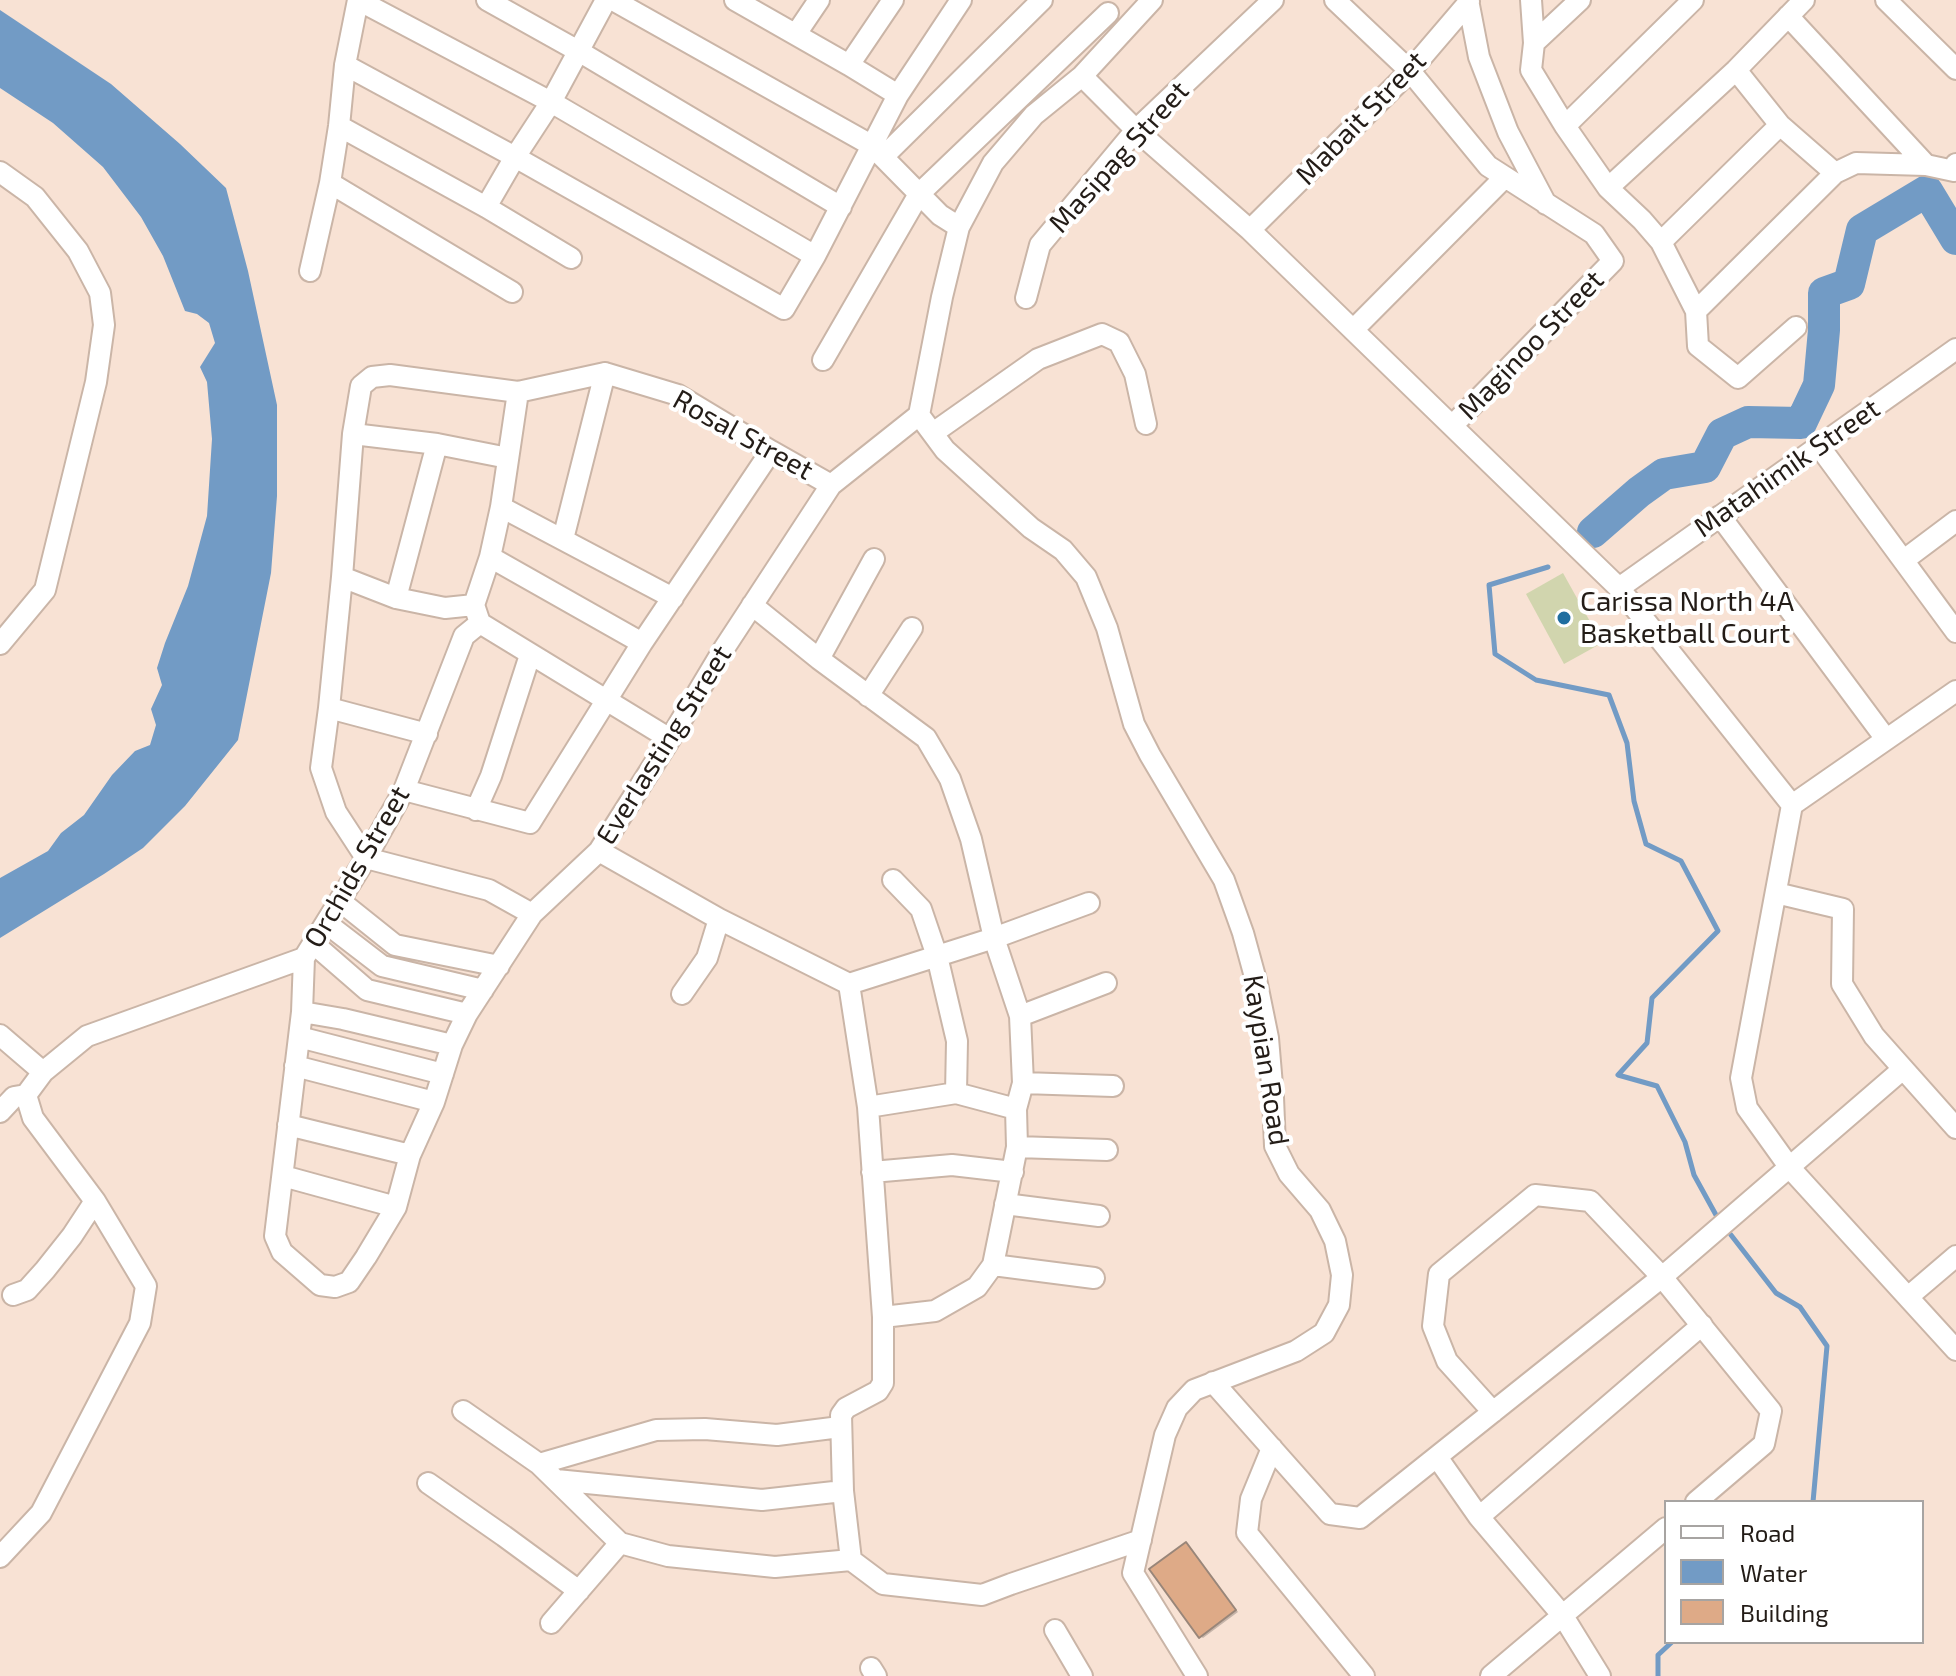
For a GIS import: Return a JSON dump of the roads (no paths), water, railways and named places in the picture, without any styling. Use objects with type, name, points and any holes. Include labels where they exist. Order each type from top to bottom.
[{"type":"street","points":[[310,271],[330,183],[345,65],[358,0],[551,102],[815,256]]},
{"type":"street","points":[[487,0],[841,207]]},
{"type":"street","points":[[486,207],[580,52],[606,0]]},
{"type":"street","points":[[613,0],[877,151],[940,215],[959,227]]},
{"type":"street","points":[[796,34],[819,0]]},
{"type":"street","points":[[849,65],[893,0]]},
{"type":"street","points":[[345,65],[784,309],[841,207],[877,151],[898,95],[961,0]]},
{"type":"street","points":[[877,151],[1042,0]]},
{"type":"street","points":[[919,415],[959,227],[993,163],[1034,115],[1082,76],[1152,0]]},
{"type":"street","name":"Masipag Street","points":[[1026,298],[1040,245],[1136,130],[1273,0]]},
{"type":"street","name":"Maginoo Street","points":[[1335,0],[1410,71],[1488,166],[1594,234],[1613,261],[1452,426]]},
{"type":"street","points":[[1531,0],[1534,43],[1531,70],[1608,188],[1661,242],[1696,311],[1698,346],[1738,378],[1796,327]]},
{"type":"street","points":[[1534,43],[1580,0]]},
{"type":"street","points":[[1565,126],[1693,0]]},
{"type":"street","points":[[1608,188],[1736,70],[1804,0]]},
{"type":"street","points":[[1886,0],[1956,69]]},
{"type":"street","points":[[1468,1],[1479,57],[1508,132],[1546,204]]},
{"type":"street","name":"Mabait Street","points":[[1250,230],[1410,71],[1468,1]]},
{"type":"street","points":[[742,2],[898,95]]},
{"type":"street","points":[[823,360],[919,194],[1108,13]]},
{"type":"street","points":[[1788,16],[1926,165]]},
{"type":"street","points":[[1736,70],[1780,125],[1835,173]]},
{"type":"street","points":[[1082,76],[1136,130],[1250,230],[1619,588],[1792,805]]},
{"type":"street","points":[[1661,242],[1780,125]]},
{"type":"street","points":[[339,126],[571,258]]},
{"type":"street","points":[[1696,311],[1835,173],[1856,163],[1926,165],[1954,171],[1956,164]]},
{"type":"street","points":[[0,172],[35,197],[78,251],[100,293],[104,325],[96,382],[45,590],[0,644]]},
{"type":"street","points":[[1353,330],[1504,178]]},
{"type":"street","points":[[330,183],[512,292]]},
{"type":"street","points":[[933,433],[1038,359],[1102,334],[1119,342],[1135,374],[1146,424]]},
{"type":"street","name":"Matahimik Street","points":[[1619,588],[1956,349]]},
{"type":"street","points":[[563,539],[605,373]]},
{"type":"street","name":"Rosal Street","points":[[353,434],[361,386],[372,377],[390,375],[518,392],[605,373],[678,395],[831,485]]},
{"type":"street","name":"Orchids Street","points":[[335,1287],[320,1285],[282,1252],[275,1236],[309,951],[404,790],[464,636],[477,614],[501,507],[518,392]]},
{"type":"street","name":"Kaypian Road","points":[[919,415],[945,450],[1031,528],[1063,550],[1086,577],[1107,628],[1134,724],[1224,880],[1243,933],[1268,1038],[1275,1146],[1289,1174],[1320,1210],[1335,1241],[1342,1275],[1339,1305],[1324,1333],[1296,1351],[1194,1390],[1177,1408],[1165,1435],[1133,1573],[1197,1676]]},
{"type":"street","name":"Everlasting Street","points":[[335,1287],[349,1282],[396,1207],[410,1155],[434,1102],[452,1045],[467,1014],[532,914],[599,851],[752,605],[831,485],[919,415]]},
{"type":"street","points":[[508,458],[437,444],[353,434],[342,577],[321,768],[336,812],[366,858],[489,890],[532,914]]},
{"type":"street","points":[[396,598],[437,444]]},
{"type":"street","points":[[1819,446],[1956,632]]},
{"type":"street","points":[[404,790],[530,823],[642,643],[771,451]]},
{"type":"street","points":[[501,507],[673,598]]},
{"type":"street","points":[[1720,516],[1886,739]]},
{"type":"street","points":[[1904,560],[1956,521]]},
{"type":"street","points":[[490,557],[642,643]]},
{"type":"street","points":[[819,659],[874,559]]},
{"type":"street","points":[[342,577],[396,598],[477,614],[530,655],[670,739]]},
{"type":"street","points":[[752,605],[926,738],[950,779],[971,839],[994,938],[1020,1016],[1023,1083],[1016,1109],[1017,1147],[993,1265],[977,1287],[935,1311],[883,1317]]},
{"type":"street","points":[[868,696],[912,628]]},
{"type":"street","points":[[476,810],[491,776],[530,655]]},
{"type":"street","points":[[1956,691],[1792,805],[1741,1078],[1747,1108],[1790,1168],[1956,1350]]},
{"type":"street","points":[[329,708],[427,734]]},
{"type":"street","points":[[599,851],[719,919],[849,984],[994,938],[1089,903]]},
{"type":"street","points":[[893,880],[921,909],[937,956],[957,1041],[956,1093]]},
{"type":"street","points":[[1776,893],[1843,909],[1842,984],[1874,1036],[1956,1128]]},
{"type":"street","points":[[340,901],[395,945],[499,966]]},
{"type":"street","points":[[682,994],[707,958],[719,919]]},
{"type":"street","points":[[326,923],[382,966],[483,990]]},
{"type":"street","points":[[0,1112],[14,1097],[26,1095],[43,1072],[87,1036],[309,951],[367,990],[467,1014]]},
{"type":"street","points":[[1020,1016],[1106,983]]},
{"type":"street","points":[[849,984],[868,1107],[883,1317],[883,1383],[878,1391],[846,1408],[841,1415],[843,1491],[851,1560]]},
{"type":"street","points":[[302,1012],[452,1045]]},
{"type":"street","points":[[0,1035],[43,1072]]},
{"type":"street","points":[[299,1037],[443,1074]]},
{"type":"street","points":[[295,1066],[434,1102]]},
{"type":"street","points":[[1213,1382],[1330,1514],[1360,1518],[1662,1277],[1903,1069]]},
{"type":"street","points":[[1023,1083],[1113,1086]]},
{"type":"street","points":[[868,1107],[956,1093],[1016,1109]]},
{"type":"street","points":[[0,1557],[41,1513],[140,1323],[146,1286],[95,1201],[33,1118],[26,1095]]},
{"type":"street","points":[[288,1125],[410,1155]]},
{"type":"street","points":[[1017,1147],[1107,1150]]},
{"type":"street","points":[[872,1172],[952,1165],[1013,1172]]},
{"type":"street","points":[[283,1176],[396,1207]]},
{"type":"street","points":[[1493,1412],[1447,1361],[1433,1326],[1439,1274],[1535,1195],[1590,1201],[1662,1277],[1771,1411],[1764,1444],[1698,1500]]},
{"type":"street","points":[[13,1295],[27,1290],[45,1270],[95,1201]]},
{"type":"street","points":[[1005,1204],[1099,1216]]},
{"type":"street","points":[[1908,1297],[1956,1256]]},
{"type":"street","points":[[993,1265],[1094,1278]]},
{"type":"street","points":[[1479,1517],[1702,1325]]},
{"type":"street","points":[[463,1411],[539,1464],[620,1543],[668,1556],[775,1567],[851,1560],[883,1584],[982,1595],[1141,1540]]},
{"type":"street","points":[[539,1464],[656,1430],[705,1429],[777,1435],[840,1427]]},
{"type":"street","points":[[1272,1448],[1251,1499],[1247,1533],[1364,1676]]},
{"type":"street","points":[[1437,1457],[1479,1517],[1563,1616],[1600,1676]]},
{"type":"street","points":[[556,1480],[762,1500],[843,1491]]},
{"type":"street","points":[[428,1483],[579,1591]]},
{"type":"street","points":[[1491,1676],[1664,1530]]},
{"type":"street","points":[[551,1623],[620,1543]]},
{"type":"street","points":[[1055,1630],[1082,1676]]},
{"type":"water","points":[[0,10],[111,84],[226,188],[248,271],[277,405],[277,496],[271,573],[238,740],[185,806],[143,848],[0,938],[0,878],[48,851],[61,833],[84,815],[112,775],[135,751],[150,745],[156,725],[151,709],[162,685],[157,668],[188,586],[207,516],[212,439],[207,382],[200,367],[215,343],[209,323],[197,314],[185,311],[163,256],[141,217],[103,167],[53,123],[0,88]]},
{"type":"waterway","points":[[1593,532],[1664,474],[1705,467],[1722,434],[1748,422],[1801,423],[1819,385],[1824,293],[1849,284],[1862,230],[1927,191],[1956,239]]},
{"type":"waterway","points":[[1548,567],[1489,585],[1495,654],[1536,680],[1609,695],[1627,743],[1634,801],[1646,844],[1681,861],[1718,931],[1652,998],[1647,1043],[1618,1075],[1657,1086],[1685,1142],[1694,1175],[1716,1215]]},
{"type":"waterway","points":[[1731,1235],[1776,1293],[1800,1307],[1827,1346],[1813,1500]]},
{"type":"waterway","points":[[1658,1676],[1658,1655],[1670,1644]]},
{"type":"place","name":"Carissa North 4A Basketball Court","points":[[1564,618]]}]
